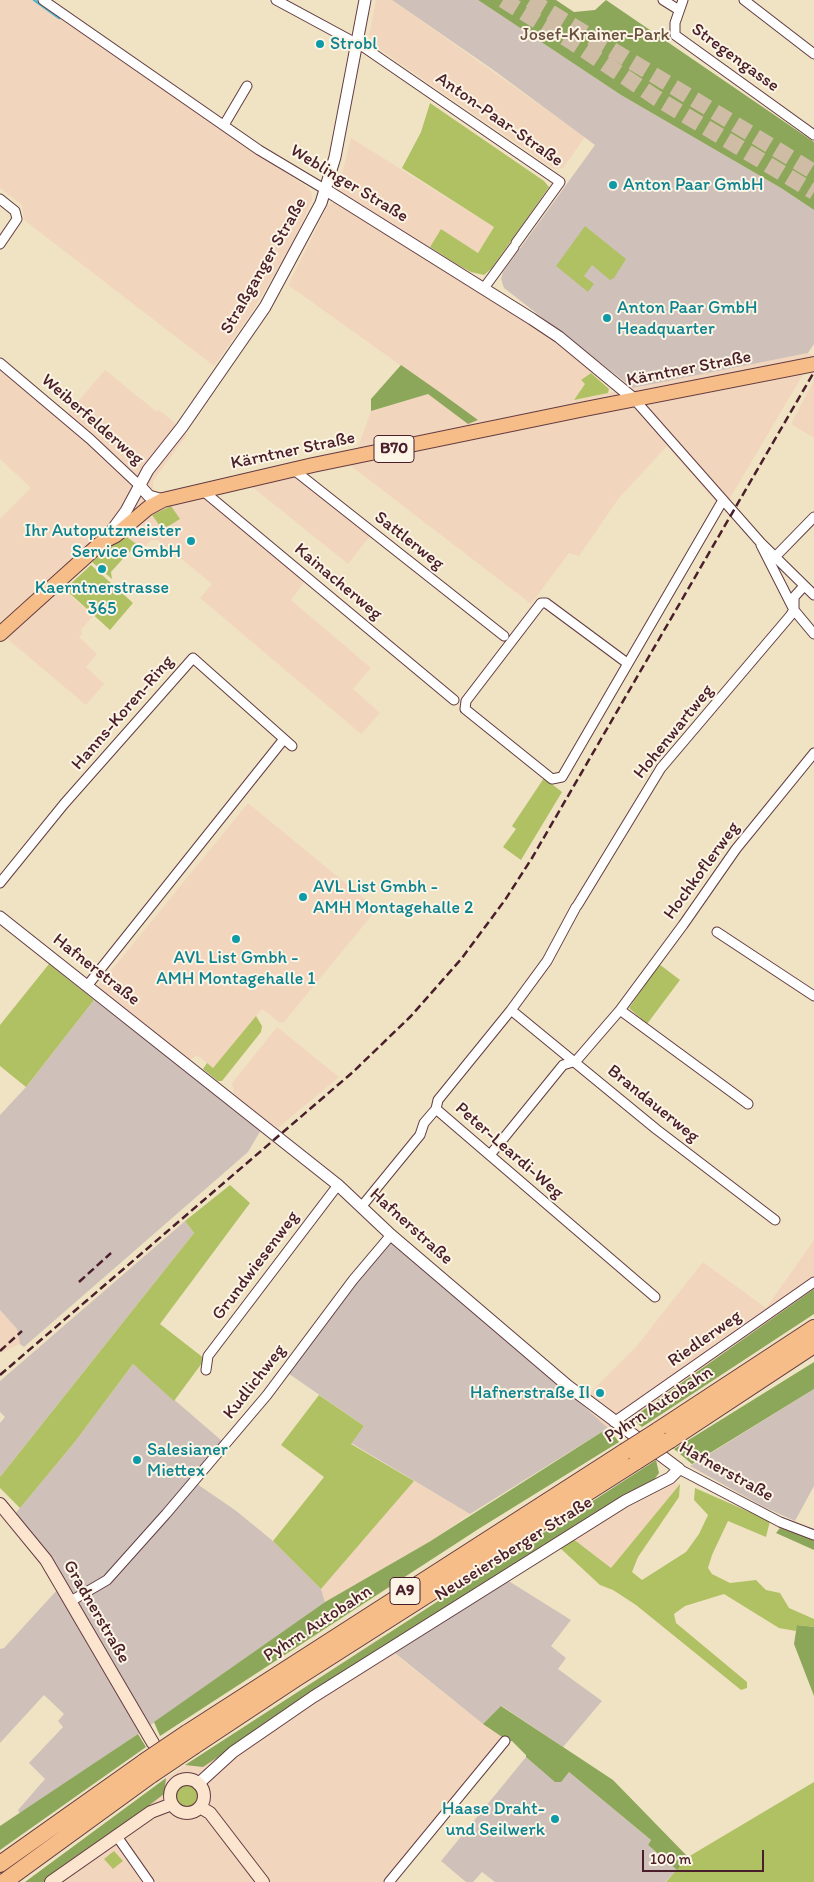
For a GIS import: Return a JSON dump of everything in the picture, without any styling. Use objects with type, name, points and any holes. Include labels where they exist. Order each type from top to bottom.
[{"type":"highway","name":"Pyhrn Autobahn","points":[[663,1435],[814,1328]]},
{"type":"highway","name":"Pyhrn Autobahn","points":[[0,1864],[630,1456],[814,1345]]},
{"type":"highway","name":"Pyhrn Autobahn","points":[[4,1882],[148,1769]]},
{"type":"main road","name":"Kärntner Straße","points":[[0,634],[102,542],[116,535],[148,508],[163,500],[294,470],[634,399],[814,364]]},
{"type":"main road","name":"Gradnerstraße","points":[[0,1504],[46,1560],[153,1743]]},
{"type":"main road","points":[[176,1778],[190,1780],[198,1784],[204,1794],[200,1807],[193,1812],[185,1813],[177,1810],[172,1804],[170,1793],[176,1778]]},
{"type":"main road","points":[[51,1882],[151,1812],[172,1804]]},
{"type":"main road","points":[[200,1807],[210,1812],[263,1882]]},
{"type":"street","name":"Weblinger Straße","points":[[43,0],[259,150],[484,288],[558,337],[634,399]]},
{"type":"street","points":[[276,0],[356,43]]},
{"type":"street","name":"Straßganger Straße","points":[[102,542],[126,511],[140,486],[265,307],[306,232],[326,190],[335,157],[365,0]]},
{"type":"street","name":"Stregengasse","points":[[663,0],[679,10],[674,26],[675,36],[814,134]]},
{"type":"street","points":[[679,10],[683,0]]},
{"type":"street","points":[[744,0],[814,54]]},
{"type":"street","name":"Anton-Paar-Straße","points":[[356,43],[560,182],[484,288]]},
{"type":"street","points":[[224,125],[247,86]]},
{"type":"street","points":[[0,200],[15,211],[17,219],[0,244]]},
{"type":"street","name":"Weiberfelderweg","points":[[0,363],[90,439],[149,496],[163,500]]},
{"type":"street","points":[[634,399],[761,543],[814,594]]},
{"type":"street","name":"Sattlerweg","points":[[294,470],[504,636]]},
{"type":"street","name":"Kainacherweg","points":[[202,490],[454,700]]},
{"type":"street","points":[[627,663],[546,603],[541,603],[466,700],[465,709],[552,779],[562,777],[723,500]]},
{"type":"street","points":[[775,557],[814,517]]},
{"type":"street","points":[[761,543],[763,552],[794,610],[814,634]]},
{"type":"street","name":"Hohenwartweg","points":[[511,1010],[547,961],[576,906],[661,768],[794,610],[794,597],[804,586]]},
{"type":"street","name":"Hanns-Koren-Ring","points":[[0,883],[64,804],[193,658],[292,746]]},
{"type":"street","points":[[87,986],[284,739]]},
{"type":"street","name":"Hochkoflerweg","points":[[490,1155],[563,1064],[576,1061],[620,1010],[683,926],[736,848],[814,753]]},
{"type":"street","name":"Hafnerstraße","points":[[0,917],[338,1185],[391,1235],[534,1358],[614,1422],[679,1469],[780,1522],[814,1535]]},
{"type":"street","points":[[717,932],[814,996]]},
{"type":"street","points":[[436,1109],[438,1100],[511,1010]]},
{"type":"street","name":"Brandauerweg","points":[[511,1010],[576,1061],[650,1124],[775,1220]]},
{"type":"street","points":[[620,1010],[748,1104]]},
{"type":"street","name":"Peter-Leardi-Weg","points":[[362,1206],[420,1135],[424,1123],[436,1109],[655,1297]]},
{"type":"street","name":"Grundwiesenweg","points":[[206,1370],[208,1356],[338,1185]]},
{"type":"street","name":"Kudlichweg","points":[[71,1601],[107,1580],[166,1514],[267,1396],[353,1280],[391,1235]]},
{"type":"street","name":"Riedlerweg","points":[[614,1422],[814,1282]]},
{"type":"street","name":"Neuseiersberger Straße","points":[[198,1784],[233,1752],[313,1697],[625,1501],[670,1478],[679,1469]]},
{"type":"street","points":[[389,1882],[505,1741]]},
{"type":"street","points":[[116,1836],[149,1882]]},
{"type":"shaded area","points":[[0,0],[34,0],[308,188],[312,193],[312,200],[294,242],[250,315],[214,366],[24,220],[22,205],[0,188]]},
{"type":"shaded area","points":[[376,0],[392,0],[585,137],[563,168],[554,169],[373,45],[369,35]]},
{"type":"shaded area","name":"Anton Paar GmbH","points":[[392,0],[478,0],[621,95],[781,188],[814,210],[814,344],[808,353],[633,388],[504,288],[501,279],[503,272],[595,145],[492,69]]},
{"type":"shaded area","points":[[351,138],[494,227],[478,253],[441,229],[424,256],[541,330],[592,372],[581,380],[585,384],[574,400],[808,353],[814,356],[723,510],[667,446],[619,498],[579,556],[569,553],[531,604],[351,466],[371,411],[428,394],[468,424],[477,420],[288,285],[328,205],[335,202]]},
{"type":"shaded area","points":[[6,361],[68,413],[105,370],[157,412],[159,410],[187,435],[153,481],[153,489],[163,500],[202,490],[307,578],[291,600],[371,668],[353,689],[380,713],[361,734],[200,598],[212,584],[158,540],[152,540],[142,548],[124,535],[110,547],[102,543],[0,634],[0,519],[31,488],[0,459],[0,368]]},
{"type":"shaded area","points":[[814,380],[814,438],[791,424]]},
{"type":"shaded area","points":[[294,470],[374,531],[348,564],[245,481]]},
{"type":"shaded area","points":[[63,588],[93,616],[81,630],[82,634],[79,637],[97,654],[86,667],[104,684],[86,705],[6,638]]},
{"type":"shaded area","points":[[248,803],[377,909],[284,1022],[280,1023],[262,1009],[213,1068],[197,1055],[190,1060],[97,988]]},
{"type":"shaded area","points":[[94,1000],[261,1130],[248,1152],[24,1347],[20,1344],[17,1329],[0,1310],[0,1115],[26,1087]]},
{"type":"shaded area","points":[[277,1027],[339,1077],[278,1128],[234,1095],[232,1083]]},
{"type":"shaded area","points":[[185,1221],[194,1233],[0,1477],[0,1423],[5,1417],[0,1412],[0,1381]]},
{"type":"shaded area","points":[[391,1235],[568,1386],[580,1403],[608,1428],[470,1514],[351,1443],[364,1426],[285,1371]]},
{"type":"shaded area","points":[[814,1240],[814,1289],[639,1413],[608,1428],[580,1403],[635,1348],[703,1262],[766,1308]]},
{"type":"shaded area","points":[[0,1310],[17,1329],[20,1344],[0,1353]]},
{"type":"shaded area","points":[[133,1364],[222,1441],[192,1477],[200,1486],[235,1510],[273,1541],[321,1589],[325,1602],[138,1734],[20,1814],[18,1810],[45,1779],[29,1763],[63,1727],[58,1721],[64,1714],[44,1695],[0,1743],[0,1649],[4,1648],[58,1589],[48,1572],[9,1521],[74,1443]]},
{"type":"shaded area","points":[[814,1389],[814,1486],[795,1521],[764,1507],[690,1466]]},
{"type":"shaded area","points":[[414,1481],[470,1514],[429,1542],[325,1602],[321,1589]]},
{"type":"shaded area","points":[[676,1483],[680,1484],[611,1568],[572,1538],[597,1523]]},
{"type":"shaded area","points":[[507,1580],[571,1620],[551,1646],[566,1658],[558,1669],[602,1701],[563,1747],[502,1706],[483,1724],[395,1653]]},
{"type":"shaded area","points":[[384,1635],[395,1653],[405,1662],[483,1724],[508,1741],[512,1741],[394,1882],[25,1882],[166,1778]]},
{"type":"shaded area","points":[[526,1757],[555,1781],[569,1772],[651,1840],[648,1845],[677,1870],[665,1882],[495,1882],[482,1872],[473,1882],[466,1882],[441,1861]]},
{"type":"green space","name":"Josef-Krainer-Park","points":[[478,0],[556,0],[574,12],[595,10],[606,0],[814,142],[814,210],[781,188],[621,95]]},
{"type":"green space","points":[[430,103],[544,181],[549,187],[492,268],[484,275],[471,272],[430,247],[441,229],[478,253],[494,227],[402,168],[421,132]]},
{"type":"green space","points":[[585,226],[626,259],[614,278],[610,280],[592,265],[584,276],[594,284],[588,292],[556,266]]},
{"type":"green space","points":[[401,365],[478,420],[468,424],[428,394],[371,411],[371,399]]},
{"type":"green space","points":[[591,373],[609,389],[608,393],[574,400],[585,384],[581,380]]},
{"type":"green space","points":[[171,506],[180,519],[167,527],[171,533],[168,537],[152,515]]},
{"type":"green space","points":[[124,535],[142,548],[129,552],[111,572],[112,579],[92,562]]},
{"type":"green space","points":[[91,565],[133,603],[110,630],[65,589]]},
{"type":"green space","points":[[544,778],[562,792],[521,860],[503,847],[516,829],[512,826]]},
{"type":"green space","points":[[49,964],[94,1000],[26,1087],[0,1066],[0,1025]]},
{"type":"green space","points":[[659,964],[680,980],[647,1024],[629,1008]]},
{"type":"green space","points":[[256,1016],[262,1026],[261,1032],[222,1081],[218,1081],[203,1069],[207,1063],[213,1068]]},
{"type":"green space","points":[[230,1185],[250,1203],[160,1324],[205,1359],[174,1401],[133,1364],[74,1443],[20,1508],[0,1488],[0,1477],[194,1233],[185,1221]]},
{"type":"green space","points":[[814,1289],[814,1314],[642,1427],[636,1422],[639,1413]]},
{"type":"green space","points":[[814,1362],[814,1389],[692,1464],[674,1449]]},
{"type":"green space","points":[[319,1395],[364,1426],[351,1444],[414,1481],[321,1589],[273,1541],[324,1477],[281,1445]]},
{"type":"green space","points":[[608,1428],[619,1442],[480,1528],[160,1736],[154,1722],[325,1602],[429,1542]]},
{"type":"green space","points":[[656,1460],[659,1473],[653,1481],[516,1563],[359,1663],[203,1767],[185,1765]]},
{"type":"green space","points":[[680,1484],[679,1497],[638,1557],[632,1572],[642,1580],[686,1552],[699,1534],[708,1515],[694,1500],[695,1488],[770,1521],[766,1537],[728,1521],[708,1568],[712,1574],[730,1583],[756,1580],[766,1590],[780,1593],[789,1608],[814,1619],[814,1627],[798,1625],[796,1631],[779,1628],[724,1594],[685,1606],[674,1614],[676,1623],[747,1682],[747,1688],[741,1690],[636,1605],[613,1590],[600,1585],[559,1547],[572,1538],[611,1568]]},
{"type":"green space","points":[[780,1528],[814,1539],[814,1550],[776,1533]]},
{"type":"green space","points":[[797,1625],[814,1627],[814,1696],[794,1644]]},
{"type":"green space","points":[[501,1706],[613,1780],[688,1857],[677,1870],[648,1845],[651,1840],[569,1772],[561,1782],[555,1782],[526,1757],[512,1741],[508,1741],[483,1724]]},
{"type":"green space","points":[[138,1734],[146,1747],[0,1850],[0,1826]]},
{"type":"green space","points":[[166,1778],[164,1794],[110,1835],[43,1882],[25,1882]]},
{"type":"green space","points":[[814,1782],[814,1882],[666,1882],[688,1857]]},
{"type":"green space","points":[[187,1784],[196,1787],[199,1796],[196,1805],[187,1808],[178,1805],[175,1796],[178,1787]]},
{"type":"green space","points":[[114,1851],[123,1861],[113,1869],[104,1859]]},
{"type":"waterway","points":[[34,0],[59,18]]},
{"type":"tunnel","points":[[503,0],[572,42],[658,99],[814,192]]},
{"type":"tunnel","points":[[530,0],[814,172]]},
{"type":"railway","points":[[0,1375],[353,1072],[411,1016],[462,958],[505,900],[532,858],[814,372]]},
{"type":"railway","points":[[79,1282],[111,1253]]},
{"type":"railway","points":[[0,1351],[22,1331]]},
{"type":"place","name":"Strobl","points":[[320,44]]},
{"type":"place","name":"Anton Paar GmbH","points":[[613,185]]},
{"type":"place","name":"Anton Paar GmbH Headquarter","points":[[607,318]]},
{"type":"place","name":"Ihr Autoputzmeister Service GmbH","points":[[191,541]]},
{"type":"place","name":"Kaerntnerstrasse 365","points":[[102,569]]},
{"type":"place","name":"AVL List Gmbh - AMH Montagehalle 2","points":[[303,897]]},
{"type":"place","name":"AVL List Gmbh - AMH Montagehalle 1","points":[[236,939]]},
{"type":"place","name":"Hafnerstraße II","points":[[600,1393]]},
{"type":"place","name":"Salesianer Miettex","points":[[137,1460]]},
{"type":"place","name":"Haase Draht- und Seilwerk","points":[[555,1819]]}]
